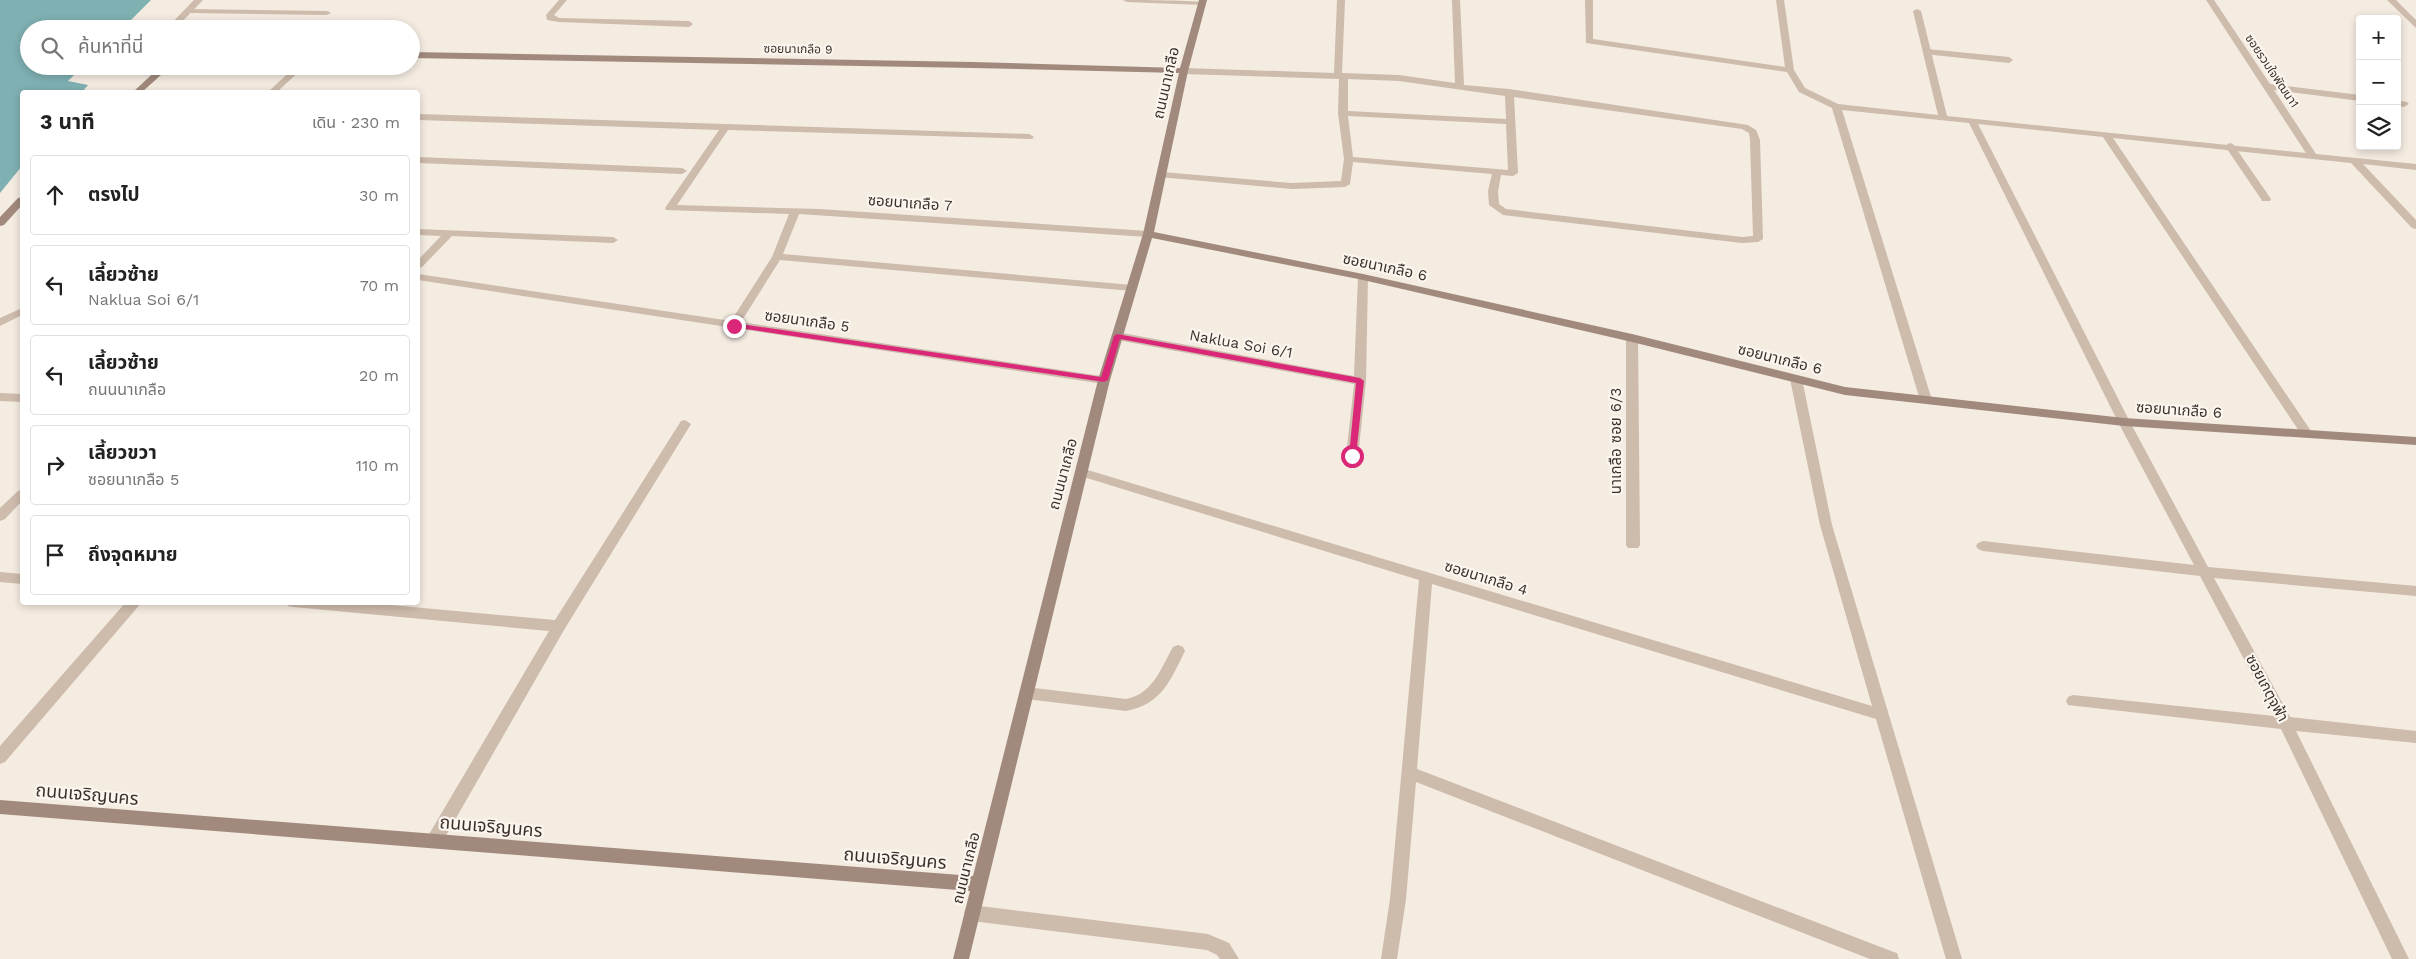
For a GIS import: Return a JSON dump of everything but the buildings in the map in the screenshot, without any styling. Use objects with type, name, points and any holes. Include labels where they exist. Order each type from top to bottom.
[{"type":"street","points":[[179,20],[200,0]]},
{"type":"street","points":[[563,0],[550,15],[550,18],[559,20],[689,24]]},
{"type":"street","points":[[1127,0],[1202,2]]},
{"type":"street","points":[[1162,176],[1292,186],[1345,184],[1349,159],[1343,113],[1341,75],[1342,0]]},
{"type":"street","points":[[1456,0],[1460,85]]},
{"type":"street","points":[[1589,0],[1589,41],[1790,70]]},
{"type":"street","points":[[1780,0],[1790,70],[1802,90],[1836,106],[2416,167]]},
{"type":"street","name":"ซอยรวมใจพัฒนา1","points":[[2210,0],[2313,156]]},
{"type":"street","points":[[2391,0],[2416,25]]},
{"type":"street","name":"ถนนนาเกลือ","points":[[961,959],[1104,380],[1148,234],[1184,71],[1202,2]]},
{"type":"street","points":[[188,11],[327,13]]},
{"type":"street","points":[[1917,11],[1944,118]]},
{"type":"street","points":[[1927,52],[2009,60]]},
{"type":"street","name":"ซอยนาเกลือ 9","points":[[420,55],[973,65],[1184,71]]},
{"type":"street","points":[[1184,71],[1399,78],[1460,85],[1746,127],[1752,132],[1755,140],[1758,239],[1742,240],[1503,212],[1494,204],[1493,191],[1497,172]]},
{"type":"street","points":[[139,90],[157,75]]},
{"type":"street","points":[[274,90],[290,75]]},
{"type":"street","points":[[2266,86],[2356,97]]},
{"type":"street","points":[[1349,159],[1513,173],[1512,122],[1509,92]]},
{"type":"street","points":[[1836,106],[1926,400]]},
{"type":"street","points":[[1343,113],[1512,122]]},
{"type":"street","points":[[420,116],[1028,137]]},
{"type":"street","name":"ซอยเกตุจุฟ้า","points":[[1972,121],[2124,422],[2206,572],[2285,723],[2401,959]]},
{"type":"street","name":"ซอยนาเกลือ 7","points":[[726,126],[670,208],[795,211],[1148,234]]},
{"type":"street","points":[[2105,134],[2307,434]]},
{"type":"street","points":[[2230,146],[2266,199]]},
{"type":"street","points":[[420,160],[682,170]]},
{"type":"street","points":[[2353,160],[2416,226]]},
{"type":"street","points":[[0,223],[20,202]]},
{"type":"street","points":[[734,326],[778,257],[795,211]]},
{"type":"street","points":[[420,232],[613,240]]},
{"type":"street","points":[[420,263],[449,234]]},
{"type":"street","name":"ซอยนาเกลือ 6","points":[[1148,234],[1363,277],[1632,338],[1845,391],[2124,422],[2416,441]]},
{"type":"street","points":[[778,257],[1132,288]]},
{"type":"street","name":"ซอยนาเกลือ 5","points":[[420,277],[734,326],[1104,380]]},
{"type":"street","points":[[1352,456],[1360,381],[1363,277]]},
{"type":"street","points":[[0,322],[20,312]]},
{"type":"street","name":"Naklua Soi 6/1","points":[[1117,336],[1360,381]]},
{"type":"street","name":"นาเกลือ ซอย 6/3","points":[[1632,338],[1633,545]]},
{"type":"street","points":[[1796,379],[1826,525],[1954,959]]},
{"type":"street","points":[[0,397],[20,398]]},
{"type":"street","points":[[434,841],[559,626],[685,424]]},
{"type":"street","name":"ซอยนาเกลือ 4","points":[[1081,472],[1882,715]]},
{"type":"street","points":[[0,516],[20,496]]},
{"type":"street","points":[[1983,546],[2206,572],[2416,591]]},
{"type":"street","points":[[1389,959],[1398,899],[1426,576]]},
{"type":"street","points":[[0,577],[20,579]]},
{"type":"street","points":[[0,758],[132,605]]},
{"type":"street","points":[[326,605],[559,626]]},
{"type":"street","points":[[1026,693],[1126,705],[1138,704],[1148,700],[1154,693],[1178,651]]},
{"type":"street","points":[[2074,701],[2416,737]]},
{"type":"street","points":[[1409,773],[1891,959]]},
{"type":"street","name":"ถนนเจริญนคร","points":[[0,807],[979,884]]},
{"type":"street","points":[[972,913],[1208,942],[1222,949],[1230,959]]},
{"type":"water","points":[[0,0],[151,0],[131,20],[20,20],[20,75],[74,75],[68,81],[88,85],[84,90],[20,90],[20,168],[0,193]]},
{"type":"route","points":[[734,326],[1104,380],[1117,336],[1360,381],[1352,456]]}]
